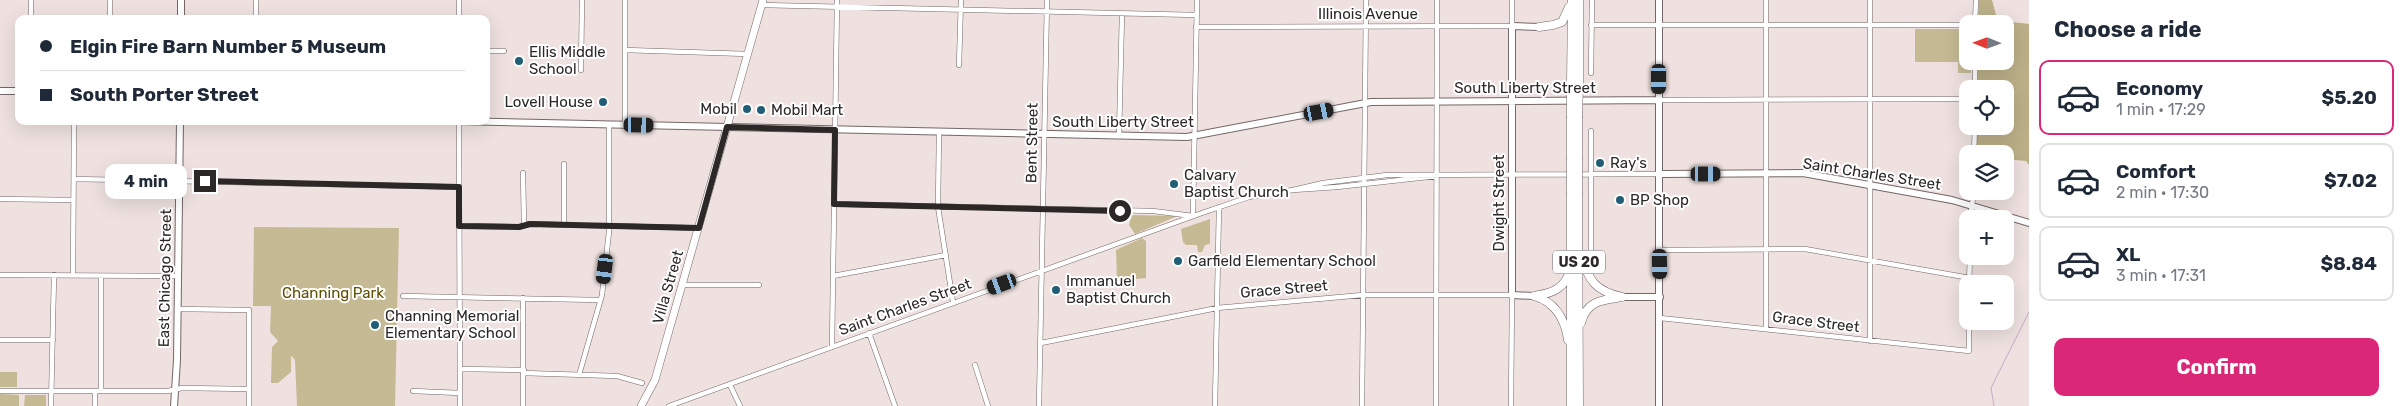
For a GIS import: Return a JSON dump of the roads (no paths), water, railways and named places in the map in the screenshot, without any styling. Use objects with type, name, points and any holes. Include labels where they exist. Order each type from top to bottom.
[{"type":"highway","points":[[1539,26],[1562,22],[1567,15],[1571,0]]},
{"type":"highway","name":"US 20","points":[[1571,0],[1575,85],[1575,194],[1572,262],[1572,357],[1575,403]]},
{"type":"highway","name":"US 20","points":[[1575,85],[1579,0]]},
{"type":"highway","name":"US 20","points":[[1575,194],[1579,234],[1579,330],[1575,403]]},
{"type":"highway","points":[[1579,234],[1585,267],[1590,279],[1607,294],[1622,297]]},
{"type":"highway","points":[[1534,296],[1559,289],[1569,274],[1572,262]]},
{"type":"highway","points":[[1534,296],[1543,298],[1560,315],[1567,334],[1572,357]]},
{"type":"highway","points":[[1579,330],[1583,315],[1588,307],[1603,300],[1622,297]]},
{"type":"main road","points":[[181,0],[181,15]]},
{"type":"main road","points":[[1659,0],[1659,406]]},
{"type":"main road","name":"Villa Street","points":[[641,406],[656,380],[763,2]]},
{"type":"main road","name":"Illinois Avenue","points":[[1512,26],[1539,26]]},
{"type":"main road","name":"Dwight Street","points":[[1512,26],[1512,296]]},
{"type":"main road","points":[[0,91],[15,91]]},
{"type":"main road","name":"South Liberty Street","points":[[490,122],[1119,136],[1194,136],[1365,103],[1660,100]]},
{"type":"main road","name":"East Chicago Street","points":[[174,406],[178,309],[181,125]]},
{"type":"main road","name":"Saint Charles Street","points":[[1660,174],[1803,174],[1952,200],[2029,223]]},
{"type":"main road","name":"Grace Street","points":[[1512,296],[1534,296]]},
{"type":"main road","points":[[1622,297],[1660,298]]},
{"type":"street","points":[[31,0],[31,15]]},
{"type":"street","points":[[110,0],[110,15]]},
{"type":"street","points":[[256,0],[256,15]]},
{"type":"street","points":[[459,0],[459,15]]},
{"type":"street","points":[[581,70],[582,0]]},
{"type":"street","points":[[625,0],[625,125]]},
{"type":"street","points":[[832,347],[836,0]]},
{"type":"street","points":[[959,65],[961,0]]},
{"type":"street","name":"Bent Street","points":[[1039,406],[1047,0]]},
{"type":"street","points":[[834,204],[1153,212],[1193,216],[1197,0]]},
{"type":"street","points":[[1362,406],[1366,0]]},
{"type":"street","points":[[1436,406],[1438,295],[1437,0]]},
{"type":"street","name":"Dwight Street","points":[[1512,0],[1512,26]]},
{"type":"street","points":[[1591,73],[1592,0]]},
{"type":"street","points":[[1766,0],[1766,328]]},
{"type":"street","points":[[1870,0],[1870,341]]},
{"type":"street","points":[[1975,15],[1976,0]]},
{"type":"street","points":[[763,2],[836,7],[1196,15]]},
{"type":"street","points":[[1119,136],[1122,14]]},
{"type":"street","points":[[1591,25],[1959,24]]},
{"type":"street","name":"Illinois Avenue","points":[[1196,28],[1512,26]]},
{"type":"street","points":[[625,50],[748,54]]},
{"type":"street","points":[[490,51],[504,51]]},
{"type":"street","name":"South Liberty Street","points":[[1660,100],[1959,99]]},
{"type":"street","points":[[73,275],[74,125]]},
{"type":"street","points":[[458,125],[460,406]]},
{"type":"street","points":[[579,375],[600,300],[610,226],[609,125]]},
{"type":"street","points":[[1591,131],[1591,262]]},
{"type":"street","points":[[939,132],[938,206],[953,302]]},
{"type":"street","points":[[564,164],[564,224]]},
{"type":"street","points":[[523,174],[524,225]]},
{"type":"street","name":"Saint Charles Street","points":[[669,406],[953,302],[1249,197],[1293,190],[1337,188],[1364,181],[1438,176],[1660,174]]},
{"type":"street","points":[[74,179],[459,187]]},
{"type":"street","points":[[0,199],[74,200]]},
{"type":"street","points":[[1971,210],[1973,200]]},
{"type":"street","points":[[1215,406],[1219,207]]},
{"type":"street","points":[[459,226],[564,224],[699,228]]},
{"type":"street","points":[[1659,250],[1806,249],[1959,276]]},
{"type":"street","points":[[833,276],[946,255]]},
{"type":"street","points":[[0,274],[178,276]]},
{"type":"street","points":[[52,406],[54,275]]},
{"type":"street","points":[[101,276],[101,391]]},
{"type":"street","points":[[683,285],[759,285]]},
{"type":"street","name":"Grace Street","points":[[1041,343],[1217,308],[1363,295],[1512,296]]},
{"type":"street","points":[[403,296],[600,300]]},
{"type":"street","name":"Dwight Street","points":[[1511,406],[1512,296]]},
{"type":"street","points":[[522,298],[523,406]]},
{"type":"street","points":[[178,309],[250,310],[249,406]]},
{"type":"street","name":"Grace Street","points":[[1660,318],[1969,351],[1969,330]]},
{"type":"street","points":[[869,333],[895,406]]},
{"type":"street","points":[[0,340],[53,340]]},
{"type":"street","points":[[975,364],[988,406]]},
{"type":"street","points":[[460,369],[618,376],[642,383]]},
{"type":"street","points":[[730,385],[740,406]]},
{"type":"street","points":[[0,391],[249,388]]},
{"type":"street","points":[[95,391],[95,406]]},
{"type":"street","points":[[413,392],[460,394]]},
{"type":"waterway","points":[[1994,406],[1991,388],[2029,312]]},
{"type":"place","name":"Ellis Middle School","points":[[519,61]]},
{"type":"place","name":"Lovell House","points":[[603,102]]},
{"type":"place","name":"Mobil","points":[[747,109]]},
{"type":"place","name":"Mobil Mart","points":[[761,110]]},
{"type":"place","name":"Ray's","points":[[1600,163]]},
{"type":"place","name":"Calvary Baptist Church","points":[[1174,184]]},
{"type":"place","name":"BP Shop","points":[[1620,200]]},
{"type":"place","name":"Garfield Elementary School","points":[[1178,261]]},
{"type":"place","name":"Immanuel Baptist Church","points":[[1056,290]]},
{"type":"place","name":"Channing Memorial Elementary School","points":[[375,325]]},
{"type":"park label","name":"Channing Park","points":[[333,293]]}]
